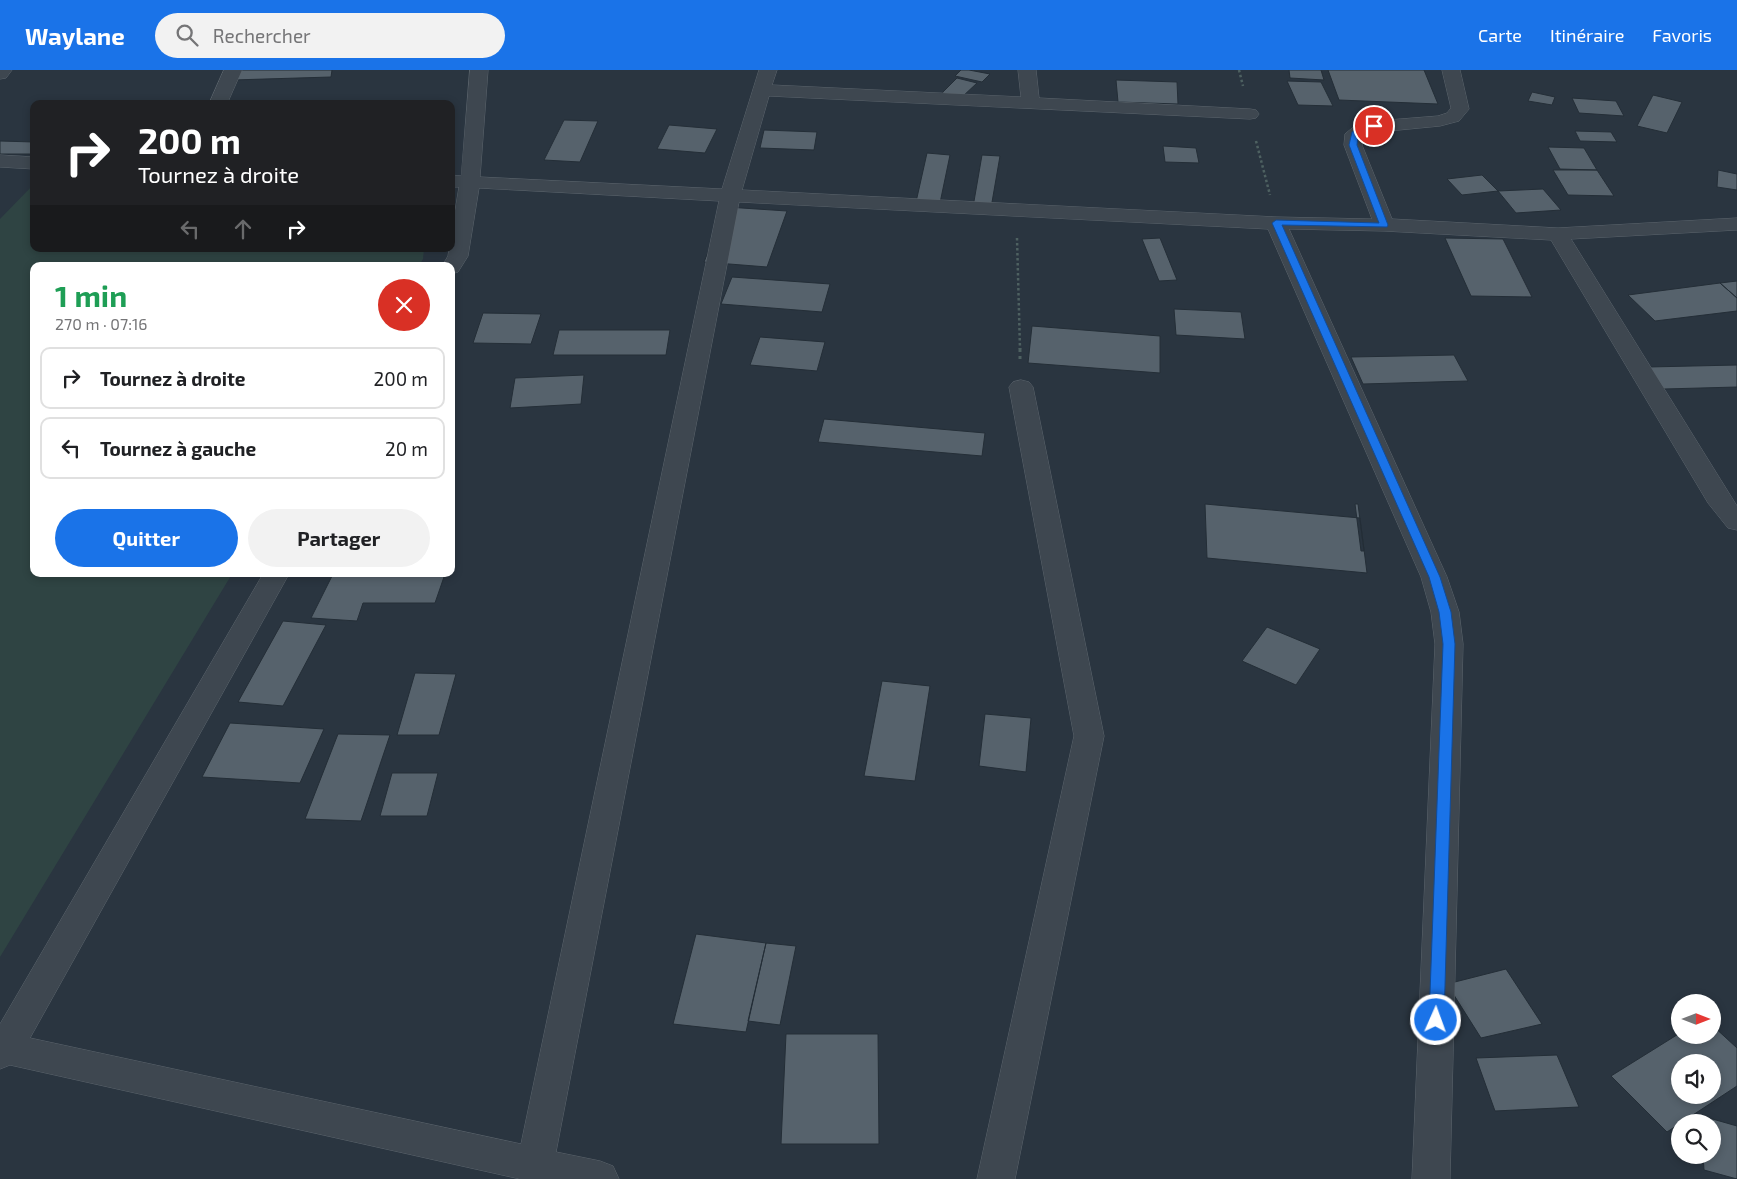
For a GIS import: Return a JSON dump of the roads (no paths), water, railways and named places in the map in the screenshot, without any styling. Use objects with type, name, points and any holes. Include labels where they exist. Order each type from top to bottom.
[{"type":"street","points":[[0,74],[3,70]]},
{"type":"street","points":[[220,100],[233,70]]},
{"type":"street","points":[[454,262],[458,256],[461,181],[479,70]]},
{"type":"street","points":[[1027,70],[1031,104]]},
{"type":"street","points":[[1384,225],[1353,145],[1354,134],[1363,128],[1440,121],[1452,117],[1460,109],[1451,70]]},
{"type":"street","points":[[534,1165],[730,196],[765,80],[1031,104],[1250,114]]},
{"type":"street","points":[[0,161],[30,163]]},
{"type":"street","points":[[461,181],[1276,223],[1384,225],[1558,234],[1737,224]]},
{"type":"street","points":[[1276,223],[1434,577],[1445,612],[1449,644],[1431,1179]]},
{"type":"street","points":[[1558,234],[1721,503],[1737,522]]},
{"type":"street","points":[[996,1179],[1089,736],[1021,387]]},
{"type":"street","points":[[274,577],[2,1049],[600,1179]]}]
